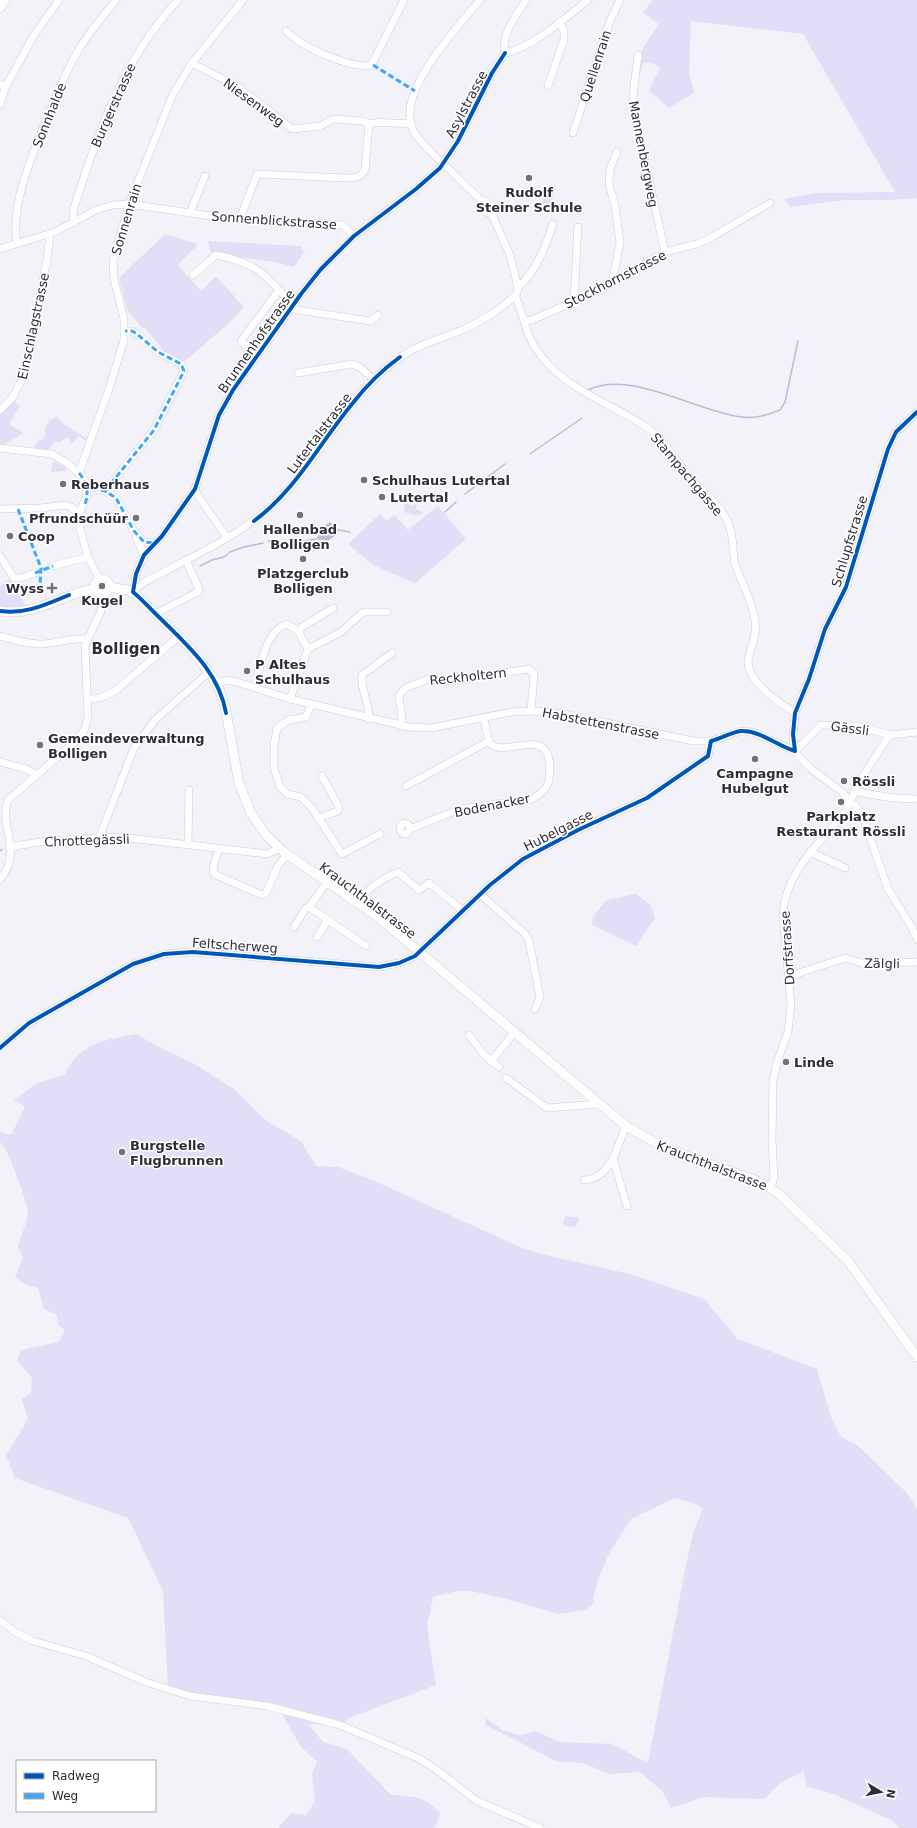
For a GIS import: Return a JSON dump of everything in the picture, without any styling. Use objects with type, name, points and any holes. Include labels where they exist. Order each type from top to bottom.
[{"type":"main road","points":[[0,8],[5,0]]},
{"type":"main road","points":[[0,611],[22,612],[82,591],[102,587],[133,592]]},
{"type":"main road","name":"Krauchthalstrasse","points":[[133,592],[178,637],[217,683],[224,702],[235,765],[244,798],[261,829],[283,851],[378,917],[598,1104],[626,1126],[667,1149],[725,1168],[772,1188],[833,1244],[848,1261],[917,1357]]},
{"type":"street","points":[[0,105],[3,86],[34,35],[59,0]]},
{"type":"street","name":"Sonnhalde","points":[[17,243],[16,227],[22,186],[41,133],[67,70],[82,44],[116,0]]},
{"type":"street","name":"Burgerstrasse","points":[[74,222],[73,211],[92,148],[117,88],[144,42],[178,0]]},
{"type":"street","name":"Sonnenrain","points":[[79,473],[124,344],[125,330],[113,268],[115,248],[129,204],[165,112],[192,62],[243,0]]},
{"type":"street","points":[[286,31],[309,46],[332,58],[368,66],[373,65],[404,0]]},
{"type":"street","points":[[480,0],[431,60],[421,75],[414,95],[410,123],[417,138],[482,201],[485,211],[492,215],[508,250],[518,287]]},
{"type":"street","points":[[526,0],[503,45],[505,53],[519,49],[588,0]]},
{"type":"street","name":"Quellenrain","points":[[573,133],[610,20],[620,0]]},
{"type":"street","points":[[548,86],[564,39],[564,31],[559,22]]},
{"type":"street","name":"Asylstrasse","points":[[443,164],[458,141],[492,73],[505,53]]},
{"type":"street","name":"Mannenbergweg","points":[[638,55],[633,95],[637,126],[665,252]]},
{"type":"street","name":"Niesenweg","points":[[192,62],[240,88],[292,129],[321,126],[332,118],[363,121],[369,124],[374,122],[395,124],[410,123]]},
{"type":"street","points":[[240,219],[257,174],[346,178],[355,178],[362,175],[365,170],[369,124]]},
{"type":"street","points":[[612,283],[620,243],[615,206],[609,184],[610,169],[617,152]]},
{"type":"street","name":"Brunnenhofstrasse","points":[[133,592],[136,574],[144,555],[162,536],[195,489],[222,409],[292,306],[321,269],[354,236],[416,189],[443,164]]},
{"type":"street","name":"Sonnenblickstrasse","points":[[190,214],[205,176]]},
{"type":"street","name":"Stockhornstrasse","points":[[524,321],[532,320],[612,283],[665,252],[697,244],[712,237],[770,203]]},
{"type":"street","name":"Sonnenblickstrasse","points":[[0,249],[50,234],[101,209],[113,205],[129,204],[190,214],[240,219],[342,225],[354,236]]},
{"type":"street","points":[[515,296],[518,287],[536,265],[553,224]]},
{"type":"street","points":[[574,301],[577,280],[575,265],[578,227]]},
{"type":"street","name":"Einschlagstrasse","points":[[0,410],[13,397],[25,373],[47,260],[50,234]]},
{"type":"street","points":[[193,275],[216,255],[246,263],[267,276],[297,310],[364,320],[371,320],[378,315]]},
{"type":"street","points":[[256,357],[241,341],[279,290]]},
{"type":"street","name":"Stampachgasse","points":[[515,296],[535,347],[551,368],[582,391],[648,429],[664,442],[691,478],[719,508],[729,525],[735,564],[755,620],[756,635],[748,661],[749,672],[753,678],[776,700],[795,713]]},
{"type":"street","name":"Lutertalstrasse","points":[[133,592],[143,583],[227,538],[255,520],[285,493],[307,466],[351,404],[374,380],[406,352],[470,327],[493,313],[515,296]]},
{"type":"street","points":[[87,495],[102,490],[154,430],[184,371],[181,364],[158,352],[138,334],[125,330]]},
{"type":"street","points":[[298,373],[352,364],[361,368],[374,380]]},
{"type":"street","name":"Schlupfstrasse","points":[[795,751],[793,734],[795,713],[809,679],[825,629],[846,587],[888,449],[896,432],[917,412]]},
{"type":"street","points":[[0,448],[52,454],[79,473],[85,482],[87,495],[79,514],[80,529],[88,557],[102,587],[101,611],[87,639],[85,649],[87,722],[82,735],[6,802],[1,815],[1,826],[9,848],[9,863],[0,879]]},
{"type":"street","points":[[85,482],[118,500],[144,555]]},
{"type":"street","points":[[195,489],[227,538]]},
{"type":"street","points":[[0,509],[39,508],[65,505],[71,507],[79,514]]},
{"type":"street","points":[[134,532],[144,542],[154,543]]},
{"type":"street","points":[[0,556],[12,576],[19,579],[35,573]]},
{"type":"street","points":[[53,566],[88,557]]},
{"type":"street","points":[[155,614],[198,592],[199,589],[186,560]]},
{"type":"street","points":[[298,631],[333,608]]},
{"type":"street","points":[[290,699],[308,649],[341,632],[363,612],[387,612]]},
{"type":"street","points":[[258,673],[266,647],[274,634],[282,626],[287,624],[298,631],[308,649]]},
{"type":"street","points":[[0,636],[36,644],[77,638],[87,639]]},
{"type":"street","points":[[87,700],[103,697],[115,691],[178,637]]},
{"type":"street","points":[[369,719],[369,709],[361,683],[362,675],[392,653]]},
{"type":"street","name":"Reckholtern","points":[[401,726],[402,718],[399,696],[405,688],[429,679],[446,681],[529,669],[534,674],[531,711]]},
{"type":"street","points":[[99,838],[134,748],[156,720],[209,672]]},
{"type":"street","name":"Habstettenstrasse","points":[[217,683],[228,680],[237,682],[311,705],[401,726],[432,728],[511,712],[531,711],[564,714],[688,740],[711,741],[738,732],[755,733],[795,751]]},
{"type":"street","points":[[311,705],[306,717],[289,720],[277,728],[274,745],[274,768],[280,787],[287,794],[301,798],[312,808],[342,854],[380,834]]},
{"type":"street","points":[[406,786],[489,741],[484,718]]},
{"type":"street","name":"Gässli","points":[[795,751],[821,725],[857,726],[891,735]]},
{"type":"street","points":[[891,735],[917,732]]},
{"type":"street","name":"Dorfstrasse","points":[[772,1188],[774,1177],[772,1146],[774,1081],[776,1066],[788,1032],[791,1005],[783,916],[784,902],[795,874],[810,852],[844,812],[874,757],[891,735]]},
{"type":"street","name":"Bodenacker","points":[[410,829],[460,809],[532,799],[542,793],[549,782],[551,768],[547,754],[542,747],[534,744],[505,748],[494,746],[489,741]]},
{"type":"street","name":"Hubelgasse","points":[[419,952],[480,894],[527,857],[578,830],[634,805],[658,790],[708,756],[711,741]]},
{"type":"street","points":[[795,751],[810,768],[838,788],[858,807],[863,816],[890,894],[911,926],[917,939]]},
{"type":"street","points":[[0,762],[26,769],[37,775]]},
{"type":"street","points":[[318,818],[338,811],[339,807],[322,776]]},
{"type":"street","points":[[188,844],[189,790]]},
{"type":"street","points":[[855,791],[874,796],[898,799],[917,799]]},
{"type":"street","name":"Chrottegässli","points":[[9,848],[40,841],[120,837],[268,854],[283,851]]},
{"type":"street","points":[[219,848],[213,868],[214,874],[262,894],[266,892],[283,851]]},
{"type":"street","points":[[810,852],[845,868]]},
{"type":"street","points":[[357,902],[367,890],[386,877],[398,872],[419,890],[429,883],[462,910]]},
{"type":"street","points":[[294,927],[306,908],[310,908],[327,882]]},
{"type":"street","points":[[480,894],[525,934],[529,941],[540,997],[535,1009]]},
{"type":"street","points":[[310,908],[366,946]]},
{"type":"street","points":[[317,937],[328,920]]},
{"type":"street","name":"Feltscherweg","points":[[0,1048],[29,1023],[60,1004],[133,964],[157,956],[193,952],[379,967],[399,964],[415,956],[419,952]]},
{"type":"street","name":"Zälgli","points":[[789,978],[844,958],[865,964],[917,962]]},
{"type":"street","points":[[788,963],[802,972]]},
{"type":"street","points":[[491,1061],[514,1033]]},
{"type":"street","points":[[469,1036],[477,1048],[499,1067]]},
{"type":"street","points":[[506,1078],[547,1108],[598,1104]]},
{"type":"street","points":[[584,1180],[593,1179],[602,1174],[613,1160],[626,1126]]},
{"type":"street","points":[[613,1160],[627,1206]]},
{"type":"street","points":[[0,1620],[15,1632],[33,1642],[86,1656],[146,1682],[190,1696],[267,1706],[340,1725],[418,1758],[437,1770],[477,1801],[540,1828]]},
{"type":"shaded area","points":[[652,0],[917,0],[917,198],[846,200],[790,207],[784,199],[815,193],[895,192],[803,34],[691,21],[689,73],[694,93],[669,108],[649,91],[660,68],[652,63],[643,64],[637,81],[638,64],[642,51],[659,24],[643,13]]},
{"type":"shaded area","points":[[545,190],[554,192],[551,208],[542,206]]},
{"type":"shaded area","points":[[165,234],[198,244],[178,265],[201,291],[216,276],[244,307],[231,321],[183,363],[165,352],[144,327],[142,328],[127,310],[119,278]]},
{"type":"shaded area","points":[[208,241],[302,246],[301,250],[305,250],[294,267],[211,252]]},
{"type":"shaded area","points":[[13,400],[20,406],[9,424],[22,432],[22,434],[0,447],[0,413]]},
{"type":"shaded area","points":[[56,417],[63,422],[63,424],[86,438],[86,441],[79,436],[72,443],[68,437],[58,443],[56,441],[47,451],[33,449],[39,439],[42,441],[46,433],[44,430],[50,420]]},
{"type":"shaded area","points":[[53,461],[66,468],[66,471],[51,472]]},
{"type":"shaded area","points":[[403,500],[411,506],[415,504],[417,506],[416,509],[424,513],[414,515],[404,512],[405,505],[401,501]]},
{"type":"shaded area","points":[[438,506],[466,539],[415,583],[373,565],[348,544],[380,514],[387,521],[394,515],[408,530]]},
{"type":"shaded area","points":[[330,522],[339,530],[337,534],[328,541],[316,539],[326,525]]},
{"type":"shaded area","points":[[10,579],[27,608],[0,608],[0,586]]},
{"type":"shaded area","points":[[636,894],[650,904],[655,918],[636,946],[592,925],[593,916],[607,900]]},
{"type":"shaded area","points":[[137,1034],[155,1045],[196,1065],[235,1090],[265,1120],[301,1141],[316,1166],[338,1167],[370,1179],[520,1247],[541,1254],[630,1274],[704,1299],[738,1339],[817,1369],[831,1417],[841,1437],[857,1445],[907,1493],[917,1509],[917,1828],[899,1828],[893,1821],[831,1793],[807,1787],[804,1771],[779,1784],[764,1799],[704,1797],[671,1808],[663,1792],[640,1772],[610,1774],[583,1763],[556,1761],[486,1725],[485,1718],[502,1730],[520,1735],[536,1731],[559,1742],[612,1744],[648,1763],[686,1565],[693,1533],[703,1508],[690,1502],[674,1498],[631,1519],[610,1552],[597,1582],[592,1606],[584,1610],[558,1614],[503,1598],[470,1591],[457,1591],[433,1597],[427,1626],[436,1685],[349,1718],[343,1726],[308,1724],[323,1742],[347,1749],[391,1795],[418,1798],[434,1807],[440,1813],[434,1828],[278,1828],[291,1813],[306,1815],[315,1802],[312,1773],[317,1762],[301,1747],[279,1709],[168,1689],[163,1591],[128,1518],[15,1478],[6,1455],[28,1419],[22,1399],[31,1393],[32,1378],[17,1360],[21,1350],[59,1342],[65,1330],[58,1325],[57,1315],[44,1309],[38,1288],[26,1285],[15,1277],[23,1257],[18,1247],[28,1211],[21,1186],[12,1163],[0,1142],[0,1132],[11,1135],[25,1107],[14,1100],[36,1084],[65,1074],[78,1055],[95,1044],[115,1038]]},
{"type":"shaded area","points":[[565,1216],[579,1218],[576,1227],[566,1226],[563,1223]]},
{"type":"waterway","points":[[588,390],[605,385],[624,385],[644,388],[724,414],[742,417],[761,416],[780,410],[785,402],[798,341]]},
{"type":"waterway","points":[[530,454],[582,418]]},
{"type":"waterway","points":[[465,494],[505,464]]},
{"type":"waterway","points":[[445,512],[456,502]]},
{"type":"waterway","points":[[339,530],[350,532]]},
{"type":"waterway","points":[[268,541],[286,544],[316,539]]},
{"type":"waterway","points":[[200,566],[212,560],[224,557],[230,552],[263,543]]},
{"type":"marked path","points":[[373,65],[415,91]]},
{"type":"marked path","points":[[105,491],[154,430],[184,371],[181,364],[158,352],[137,334],[132,331],[125,331]]},
{"type":"marked path","points":[[79,473],[84,480],[86,488],[87,496],[85,504]]},
{"type":"marked path","points":[[85,482],[116,498],[134,531],[144,542],[154,543]]},
{"type":"marked path","points":[[18,509],[41,568],[40,586]]},
{"type":"marked path","points":[[35,573],[53,566]]},
{"type":"cycle path","points":[[226,713],[217,686],[202,662],[193,651],[133,592],[136,574],[144,555],[162,536],[195,489],[219,415],[233,390],[301,294],[321,269],[354,236],[416,189],[440,168],[458,141],[492,73],[505,53]]},
{"type":"cycle path","points":[[254,521],[269,509],[295,481],[340,419],[363,391],[400,357]]},
{"type":"cycle path","points":[[0,1048],[29,1023],[133,964],[164,954],[193,952],[379,967],[399,963],[415,956],[490,885],[523,859],[578,830],[647,798],[708,756],[711,741],[737,732],[748,731],[795,751],[793,734],[795,713],[809,679],[825,629],[846,587],[888,449],[896,432],[917,412]]},
{"type":"cycle path","points":[[0,611],[9,612],[36,608],[69,595]]},
{"type":"place","name":"Rudolf Steiner Schule","points":[[529,178]]},
{"type":"place","name":"Schulhaus Lutertal","points":[[364,480]]},
{"type":"place","name":"Reberhaus","points":[[63,484]]},
{"type":"place","name":"Lutertal","points":[[382,497]]},
{"type":"place","name":"Hallenbad Bolligen","points":[[300,515]]},
{"type":"place","name":"Pfrundschüür","points":[[136,518]]},
{"type":"place","name":"Coop","points":[[10,536]]},
{"type":"place","name":"Platzgerclub Bolligen","points":[[303,559]]},
{"type":"place","name":"Kugel","points":[[102,586]]},
{"type":"place","name":"Wyss","points":[[52,588]]},
{"type":"place","name":"P Altes Schulhaus","points":[[247,671]]},
{"type":"place","name":"Gemeindeverwaltung Bolligen","points":[[40,745]]},
{"type":"place","name":"Campagne Hubelgut","points":[[755,759]]},
{"type":"place","name":"Rössli","points":[[844,781]]},
{"type":"place","name":"Parkplatz Restaurant Rössli","points":[[841,802]]},
{"type":"place","name":"Linde","points":[[786,1062]]},
{"type":"place","name":"Burgstelle Flugbrunnen","points":[[122,1152]]},
{"type":"district","name":"Bolligen","points":[[126,649]]}]
